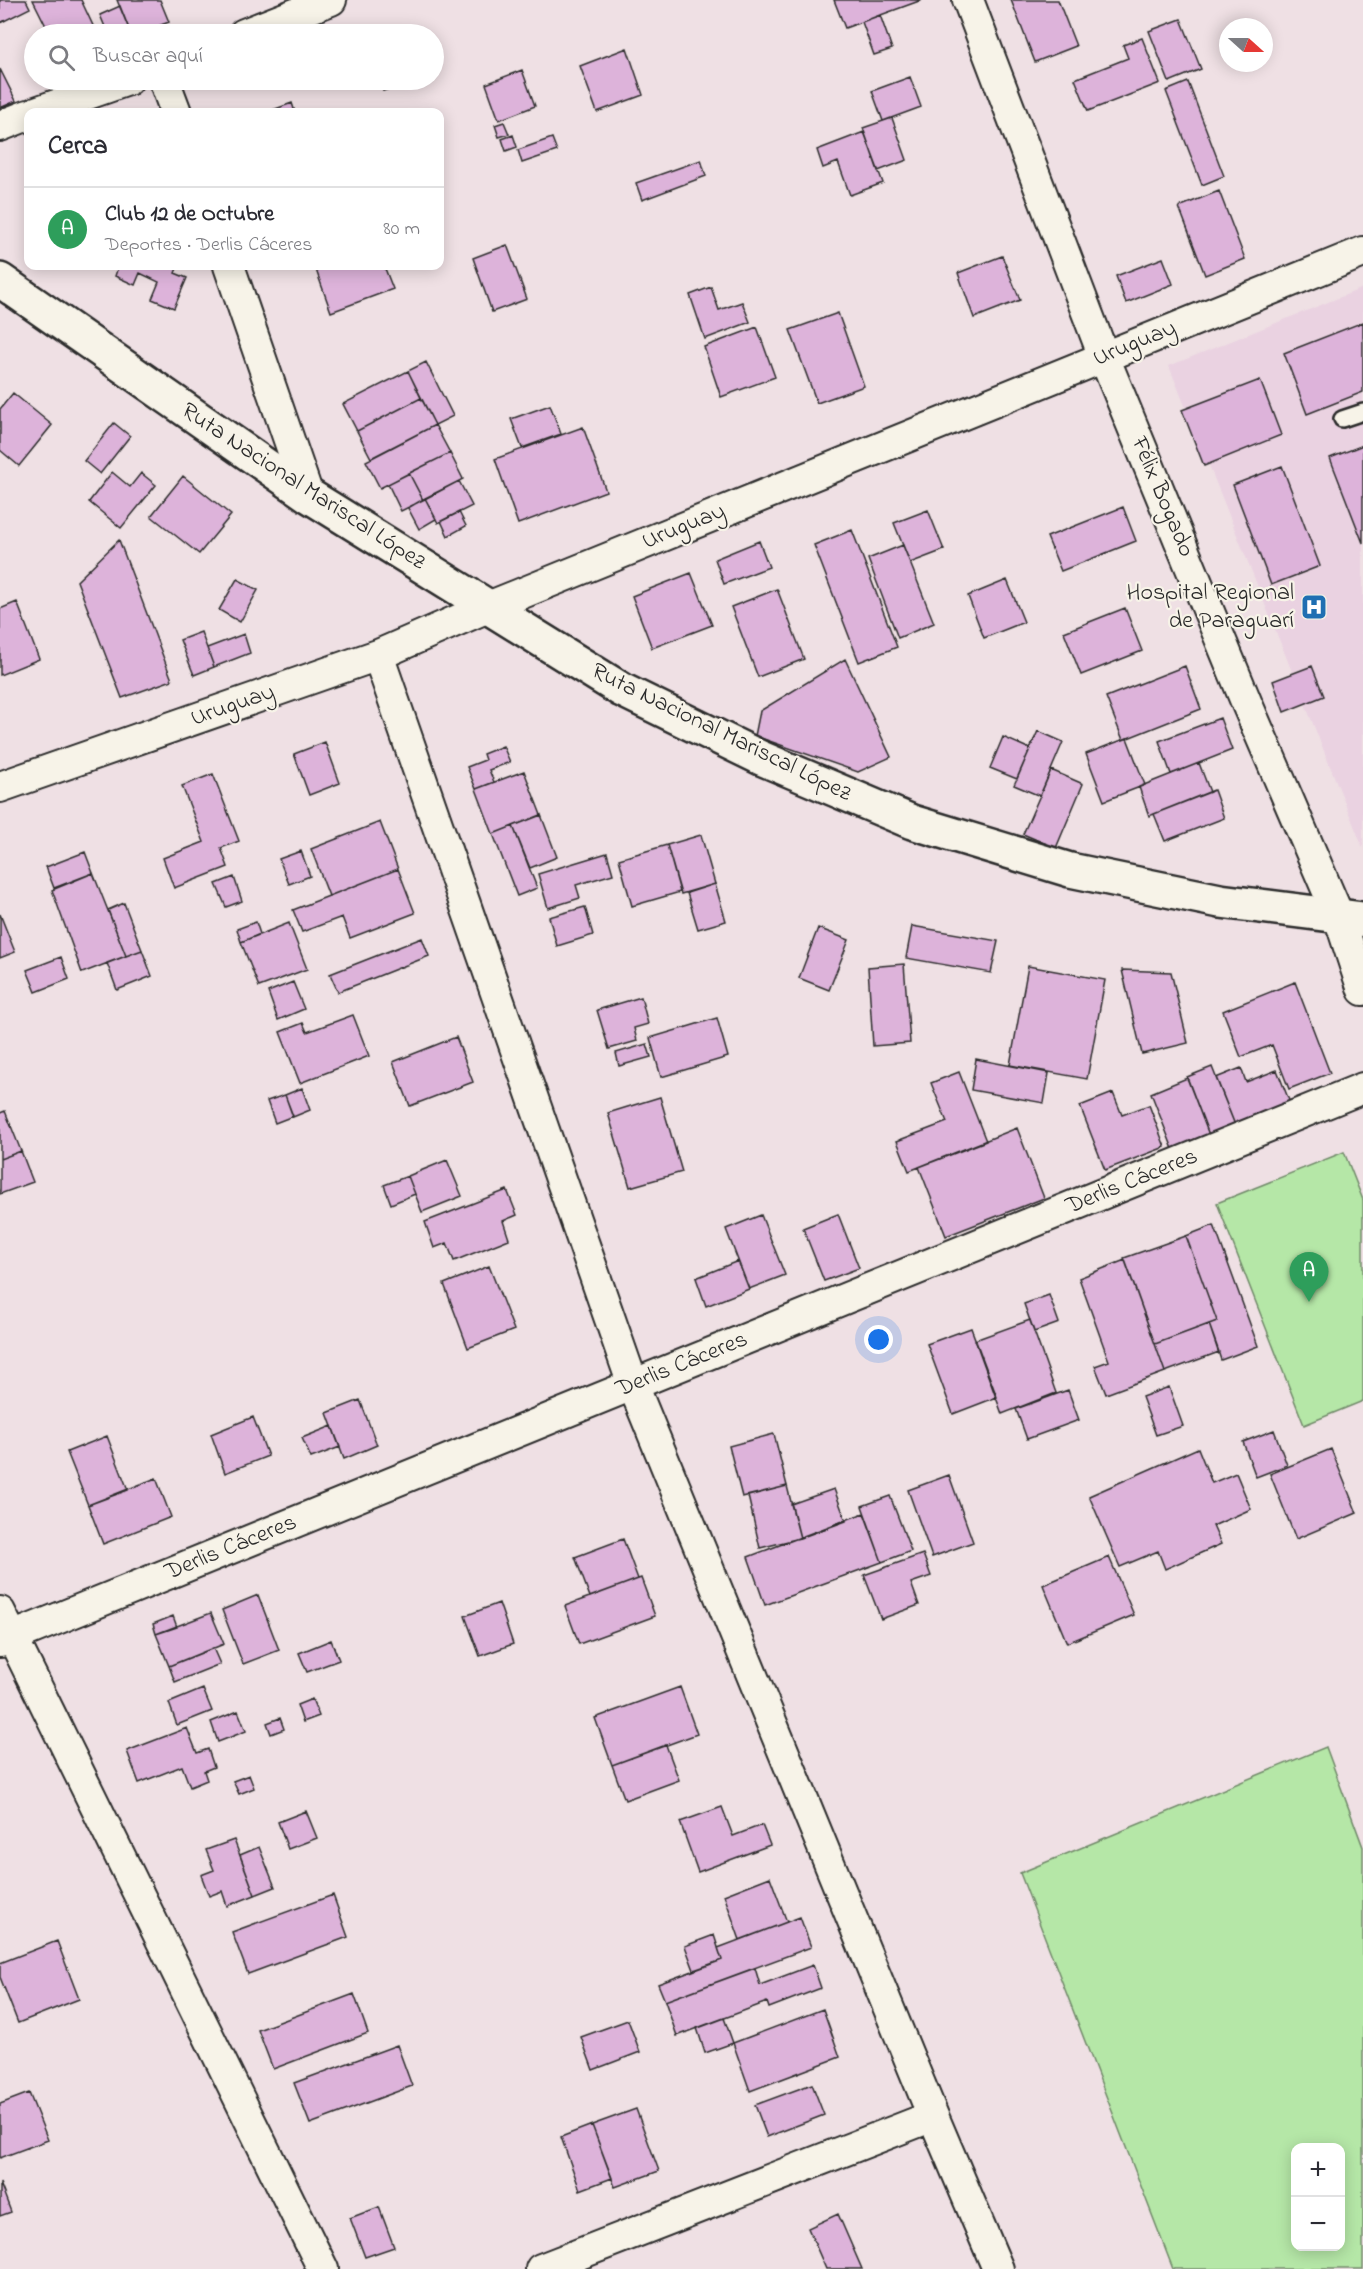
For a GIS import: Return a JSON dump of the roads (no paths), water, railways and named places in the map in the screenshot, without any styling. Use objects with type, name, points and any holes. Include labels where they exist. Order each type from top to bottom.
[{"type":"highway","name":"Ruta Nacional Mariscal López","points":[[0,280],[308,495],[622,690],[761,758],[912,822],[1070,870],[1220,901],[1351,918]]},
{"type":"street","points":[[270,24],[331,0]]},
{"type":"street","name":"Félix Bogado","points":[[968,0],[1104,357],[1248,704],[1351,918],[1363,990]]},
{"type":"street","points":[[48,108],[99,90]]},
{"type":"street","points":[[168,90],[174,108]]},
{"type":"street","points":[[0,126],[24,117]]},
{"type":"street","name":"Uruguay","points":[[0,787],[378,655],[489,607],[1363,252]]},
{"type":"street","points":[[230,270],[308,495]]},
{"type":"street","points":[[378,655],[633,1385],[998,2269]]},
{"type":"street","name":"Derlis Cáceres","points":[[4,1630],[633,1385],[1363,1088]]},
{"type":"street","points":[[4,1630],[323,2269]]},
{"type":"street","points":[[541,2269],[933,2116]]},
{"type":"lane","points":[[1342,419],[1363,412]]},
{"type":"place","name":"Hospital Regional de Paraguarí","points":[[1314,607]]},
{"type":"place","name":"Club 12 de Octubre","points":[[1309,1302]]}]
